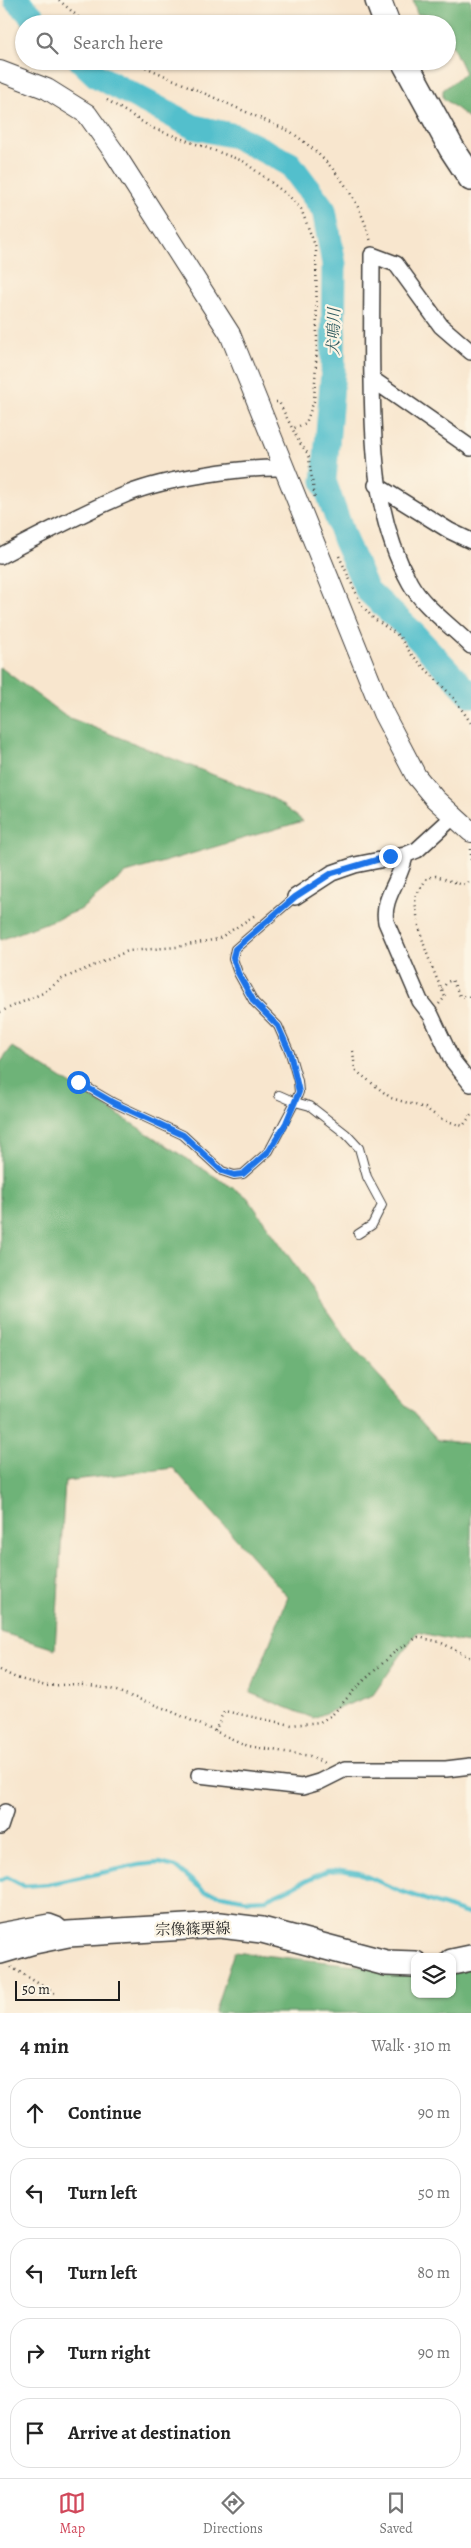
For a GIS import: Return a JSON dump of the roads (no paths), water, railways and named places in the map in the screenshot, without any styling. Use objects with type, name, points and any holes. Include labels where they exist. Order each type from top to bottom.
[{"type":"main road","points":[[378,0],[384,15]]},
{"type":"main road","points":[[409,70],[452,149],[471,178]]},
{"type":"main road","name":"宗像篠栗線","points":[[3,1960],[34,1941],[68,1934],[220,1926],[262,1930],[386,1963],[411,1964]]},
{"type":"main road","points":[[456,1961],[471,1958]]},
{"type":"street","points":[[0,71],[47,89],[87,114],[114,152],[230,334],[383,713],[416,776],[471,832]]},
{"type":"street","points":[[471,352],[441,326],[396,264],[372,255],[372,442],[376,485],[395,550],[411,585],[434,611],[471,646]]},
{"type":"street","points":[[372,379],[471,448]]},
{"type":"street","points":[[0,556],[129,494],[184,480],[258,468],[285,468]]},
{"type":"street","points":[[376,485],[450,531],[471,540]]},
{"type":"street","points":[[295,897],[332,873],[381,859],[405,855],[417,850],[454,816]]},
{"type":"street","points":[[405,855],[403,868],[388,898],[384,912],[420,1001],[431,1015],[452,1060],[471,1084]]},
{"type":"street","points":[[199,1775],[302,1787],[319,1782],[345,1769],[446,1770],[471,1766]]},
{"type":"street","points":[[0,1827],[4,1812]]},
{"type":"street","points":[[0,1931],[49,1922],[57,1925],[68,1934]]},
{"type":"lane","points":[[78,1082],[114,1103],[183,1135],[222,1171],[234,1175],[243,1174],[269,1151],[299,1092],[290,1053],[278,1026],[254,1002],[238,973],[233,958],[235,949],[295,897]]},
{"type":"lane","points":[[280,1095],[310,1106],[346,1134],[359,1148],[367,1177],[382,1205],[372,1225],[358,1234]]},
{"type":"waterway","name":"犬鳴川","points":[[16,0],[31,15]]},
{"type":"waterway","name":"犬鳴川","points":[[91,70],[97,76],[194,127],[235,136],[290,164],[324,210],[334,264],[333,372],[324,481],[345,541],[367,590],[409,629],[471,695]]},
{"type":"waterway","points":[[0,1880],[7,1877],[24,1886],[48,1884],[139,1865],[159,1863],[176,1867],[205,1892],[248,1900],[266,1899],[327,1871],[340,1870],[359,1873],[400,1891],[471,1915]]}]
